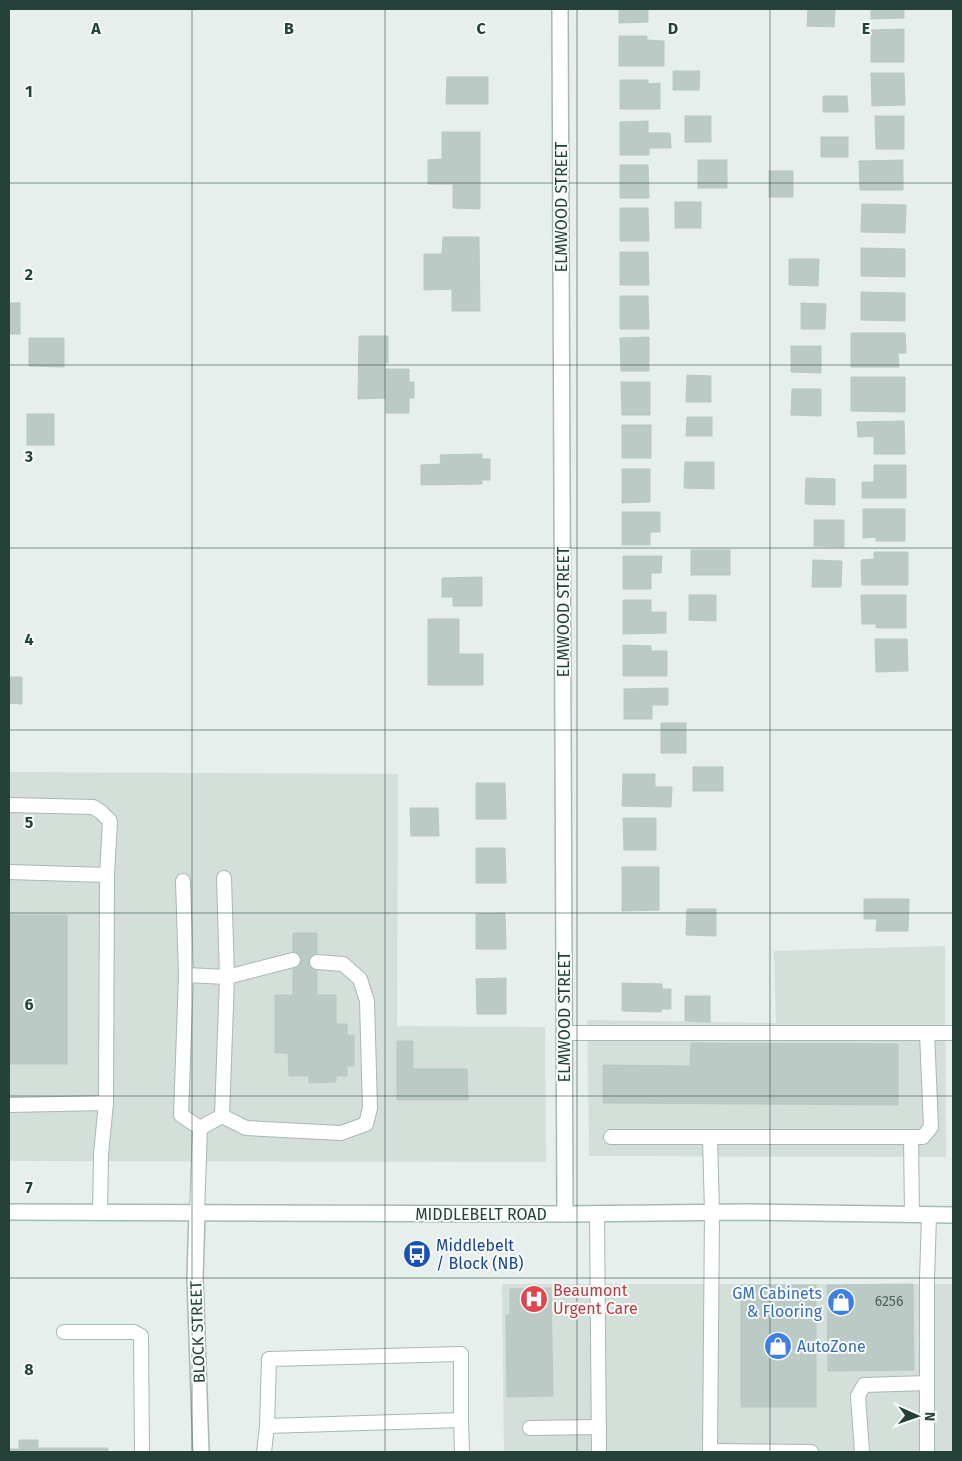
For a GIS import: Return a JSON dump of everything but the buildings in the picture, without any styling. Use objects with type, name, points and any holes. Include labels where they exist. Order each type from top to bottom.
[{"type":"street","name":"ELMWOOD STREET","points":[[560,9],[565,1214]]},
{"type":"street","name":"MIDDLEBELT ROAD","points":[[9,1212],[565,1214],[712,1212],[953,1215]]},
{"type":"street","name":"BLOCK STREET","points":[[197,1213],[195,1278],[201,1452]]},
{"type":"lane","points":[[9,804],[92,807],[102,812],[110,821],[107,875],[106,1103],[101,1154],[100,1212]]},
{"type":"lane","points":[[9,872],[107,875]]},
{"type":"lane","points":[[222,1116],[227,977],[224,878]]},
{"type":"lane","points":[[183,882],[186,976],[181,1116],[200,1128]]},
{"type":"lane","points":[[186,976],[227,977],[293,960]]},
{"type":"lane","points":[[222,1116],[246,1128],[341,1133],[366,1124],[370,1108],[368,1001],[360,979],[342,964],[317,962]]},
{"type":"lane","points":[[564,1033],[953,1034]]},
{"type":"lane","points":[[611,1137],[923,1137],[931,1127],[927,1034]]},
{"type":"lane","points":[[9,1106],[106,1103]]},
{"type":"lane","points":[[200,1128],[222,1116]]},
{"type":"lane","points":[[197,1213],[200,1128]]},
{"type":"lane","points":[[911,1136],[912,1214]]},
{"type":"lane","points":[[710,1137],[712,1212],[710,1452],[811,1452]]},
{"type":"lane","points":[[597,1214],[599,1452]]},
{"type":"lane","points":[[927,1452],[929,1215]]},
{"type":"lane","points":[[64,1332],[134,1332],[141,1336],[142,1452]]},
{"type":"lane","points":[[264,1452],[267,1426],[269,1359],[461,1354],[462,1452]]},
{"type":"lane","points":[[862,1452],[858,1396],[864,1385],[927,1383]]},
{"type":"lane","points":[[267,1426],[461,1420]]},
{"type":"lane","points":[[530,1428],[599,1427]]},
{"type":"shaded area","points":[[9,772],[398,774],[397,1026],[545,1027],[546,1162],[9,1161]]},
{"type":"shaded area","points":[[945,946],[946,1157],[589,1156],[587,1020],[776,1023],[774,951]]},
{"type":"shaded area","points":[[502,1284],[953,1284],[953,1452],[504,1452]]},
{"type":"place","name":"Middlebelt / Block (NB)","points":[[417,1254]]},
{"type":"place","name":"Beaumont Urgent Care","points":[[534,1299]]},
{"type":"place","name":"GM Cabinets & Flooring","points":[[841,1302]]},
{"type":"place","name":"AutoZone","points":[[778,1346]]}]
